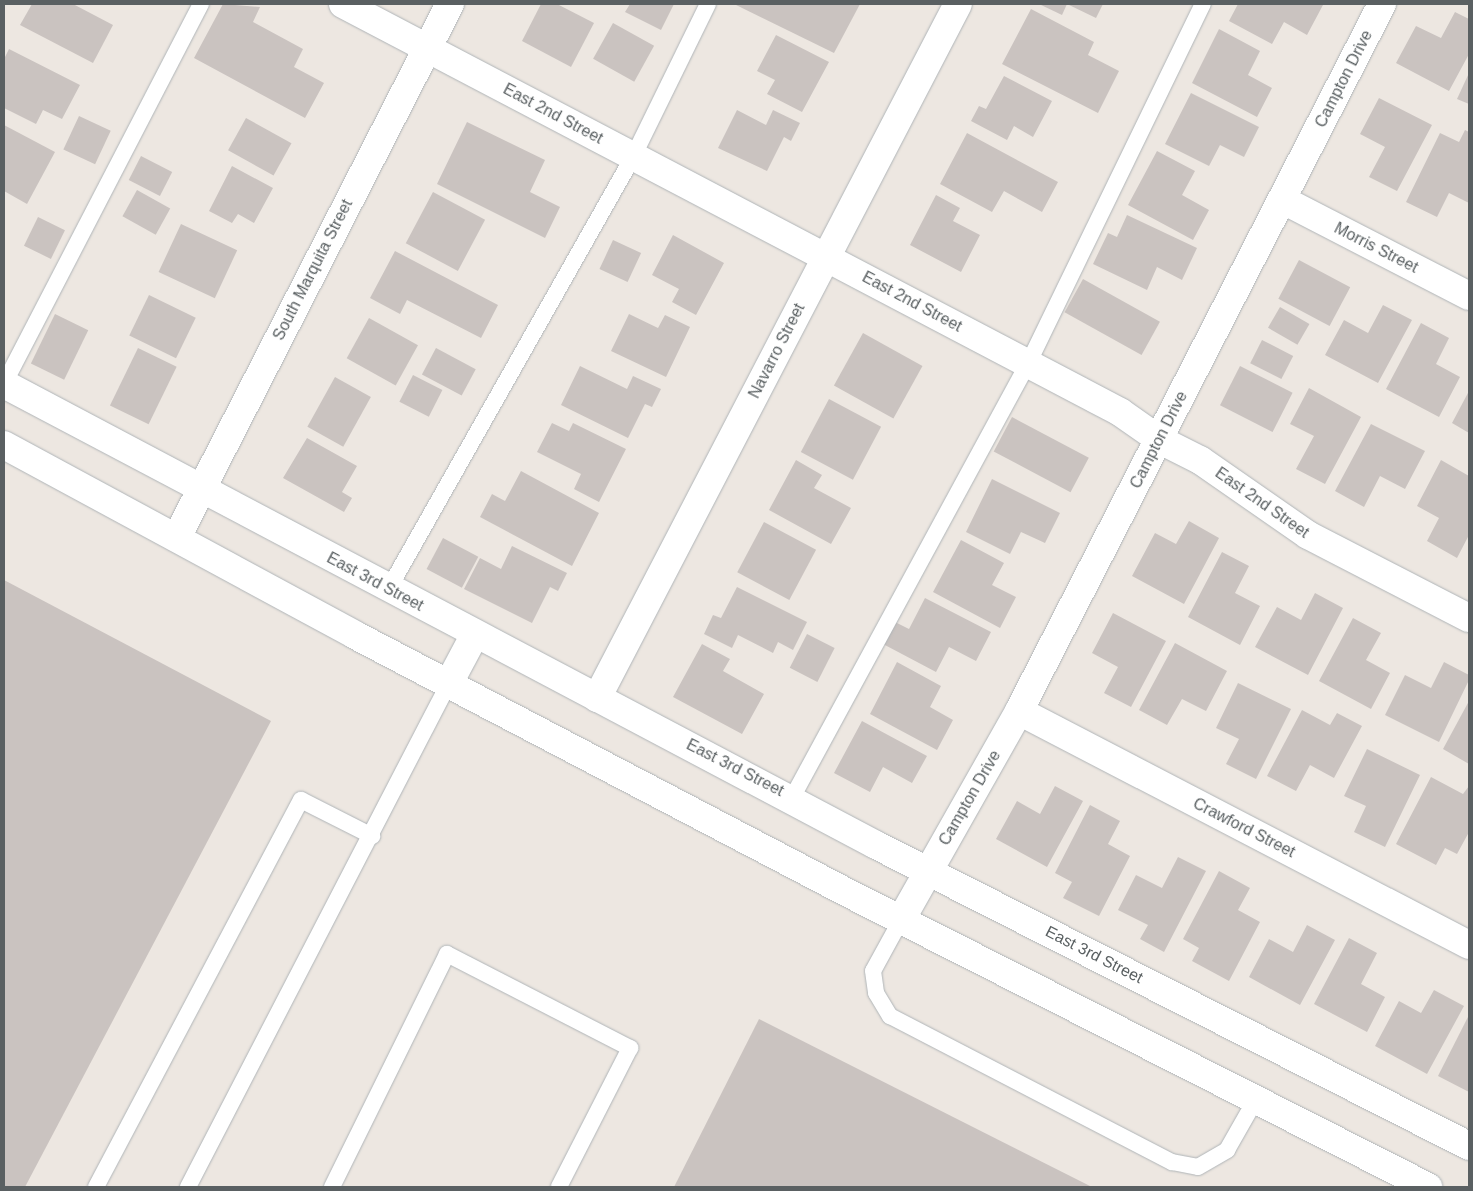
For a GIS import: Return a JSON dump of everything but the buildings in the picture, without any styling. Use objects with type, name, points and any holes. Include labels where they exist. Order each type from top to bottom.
[{"type":"street","name":"East 2nd Street","points":[[343,4],[1120,412],[1160,440],[1200,460],[1308,535],[1469,618]]},
{"type":"street","name":"South Marquita Street","points":[[177,537],[450,4]]},
{"type":"street","name":"Navarro Street","points":[[597,698],[958,4]]},
{"type":"street","name":"Campton Drive","points":[[902,918],[1019,711],[1160,440],[1382,4]]},
{"type":"street","name":"Morris Street","points":[[1283,200],[1469,296]]},
{"type":"street","name":"East 3rd Street","points":[[4,384],[202,487],[388,590],[792,798],[928,871],[1469,1146]]},
{"type":"street","points":[[4,445],[448,683],[1428,1187]]},
{"type":"street","points":[[448,683],[474,634]]},
{"type":"street","name":"Crawford Street","points":[[1019,711],[1469,945]]},
{"type":"lane","points":[[4,384],[201,4]]},
{"type":"lane","points":[[388,590],[633,157],[708,4]]},
{"type":"lane","points":[[792,798],[1028,364],[1203,4]]},
{"type":"lane","points":[[188,1187],[372,836],[448,683]]},
{"type":"lane","points":[[96,1187],[301,800],[372,836]]},
{"type":"lane","points":[[902,918],[873,971],[876,994],[890,1016],[1172,1162],[1198,1167],[1227,1150],[1256,1098]]},
{"type":"lane","points":[[332,1187],[447,954],[630,1048],[559,1187]]}]
